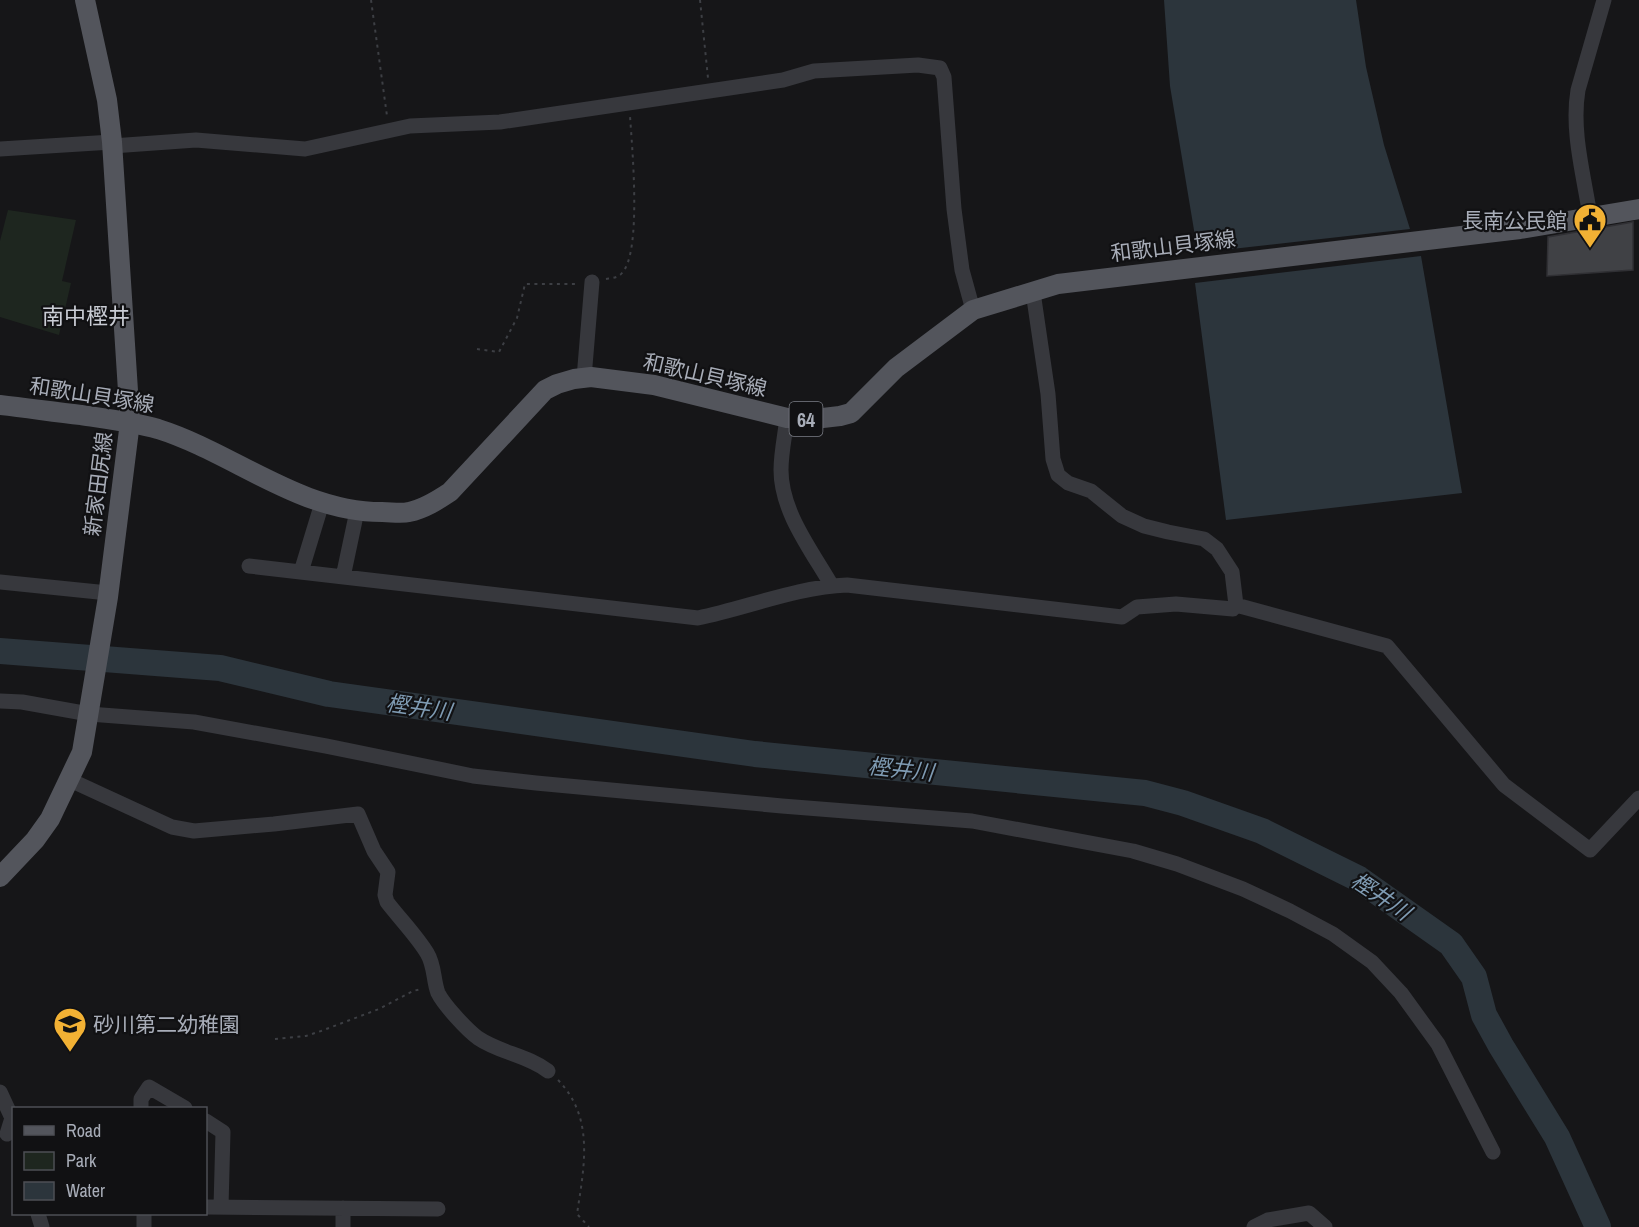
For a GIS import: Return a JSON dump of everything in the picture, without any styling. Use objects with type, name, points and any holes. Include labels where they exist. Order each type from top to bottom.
[{"type":"main road","name":"新家田尻線","points":[[0,877],[35,840],[50,819],[82,752],[108,595],[130,422],[112,144],[107,100],[85,0]]},
{"type":"main road","name":"和歌山貝塚線","points":[[0,405],[130,422],[186,439],[286,489],[322,503],[357,511],[409,512],[434,502],[450,492],[545,390],[557,384],[591,377],[654,385],[787,418],[814,419],[851,413],[896,368],[973,310],[1058,285],[1520,229],[1639,208]]},
{"type":"street","points":[[1590,216],[1575,105],[1604,0]]},
{"type":"street","points":[[0,149],[196,140],[305,149],[410,126],[500,122],[783,80],[814,71],[918,65],[940,68],[944,77],[954,209],[962,270],[973,310]]},
{"type":"street","points":[[584,378],[592,282]]},
{"type":"street","points":[[1032,292],[1048,394],[1053,459],[1058,475],[1068,483],[1091,491],[1122,516],[1152,528],[1204,539],[1217,549],[1232,572],[1236,605]]},
{"type":"street","points":[[787,418],[781,470],[784,493],[792,515],[832,586]]},
{"type":"street","points":[[301,572],[322,503]]},
{"type":"street","points":[[343,577],[357,511]]},
{"type":"street","points":[[249,566],[698,618],[733,611],[821,586],[874,587],[1122,617],[1137,607],[1176,604],[1233,609],[1236,605]]},
{"type":"street","points":[[0,582],[108,595]]},
{"type":"street","points":[[1236,605],[1387,646],[1504,785],[1590,850],[1639,798]]},
{"type":"street","points":[[0,701],[194,722],[473,776],[782,806],[972,821],[1133,851],[1177,864],[1243,889],[1290,911],[1333,934],[1372,962],[1401,993],[1438,1044],[1493,1152]]},
{"type":"street","points":[[70,780],[172,827],[194,831],[358,814],[374,851],[388,872],[385,895],[387,902],[428,954],[434,969],[438,993],[460,1022],[477,1037],[500,1050],[537,1062],[548,1071]]},
{"type":"street","points":[[141,1107],[141,1099],[149,1087],[182,1107]]},
{"type":"street","points":[[0,1092],[12,1118],[7,1135]]},
{"type":"street","points":[[207,1123],[223,1132],[221,1207]]},
{"type":"street","points":[[207,1207],[438,1209]]},
{"type":"street","points":[[343,1208],[343,1227]]},
{"type":"street","points":[[1254,1227],[1268,1220],[1309,1213],[1325,1227]]},
{"type":"path","points":[[371,0],[389,130]]},
{"type":"path","points":[[700,0],[709,91]]},
{"type":"path","points":[[477,349],[500,352],[516,318],[525,284],[586,284],[617,277],[624,272],[628,264],[634,222],[629,102]]},
{"type":"path","points":[[275,1039],[306,1036],[379,1009],[413,990],[437,985]]},
{"type":"path","points":[[548,1071],[564,1087],[577,1108],[583,1124],[585,1162],[577,1214],[589,1227]]},
{"type":"green space","points":[[8,210],[76,220],[62,281],[71,283],[59,335],[0,317],[0,241]]},
{"type":"water","points":[[1164,0],[1356,0],[1366,67],[1384,145],[1410,229],[1223,250],[1202,244],[1195,236],[1170,86]]},
{"type":"water","points":[[1421,256],[1462,493],[1226,520],[1195,283]]},
{"type":"building","name":"長南公民館","points":[[1633,222],[1633,270],[1547,276],[1548,237]]},
{"type":"waterway","name":"樫井川","points":[[0,651],[220,668],[329,694],[755,754],[1145,793],[1183,803],[1262,831],[1359,879],[1451,944],[1474,977],[1484,1015],[1557,1137],[1598,1227]]},
{"type":"place","name":"長南公民館","points":[[1590,249]]},
{"type":"place","name":"砂川第二幼稚園","points":[[70,1053]]},
{"type":"district","name":"南中樫井","points":[[86,316]]}]
